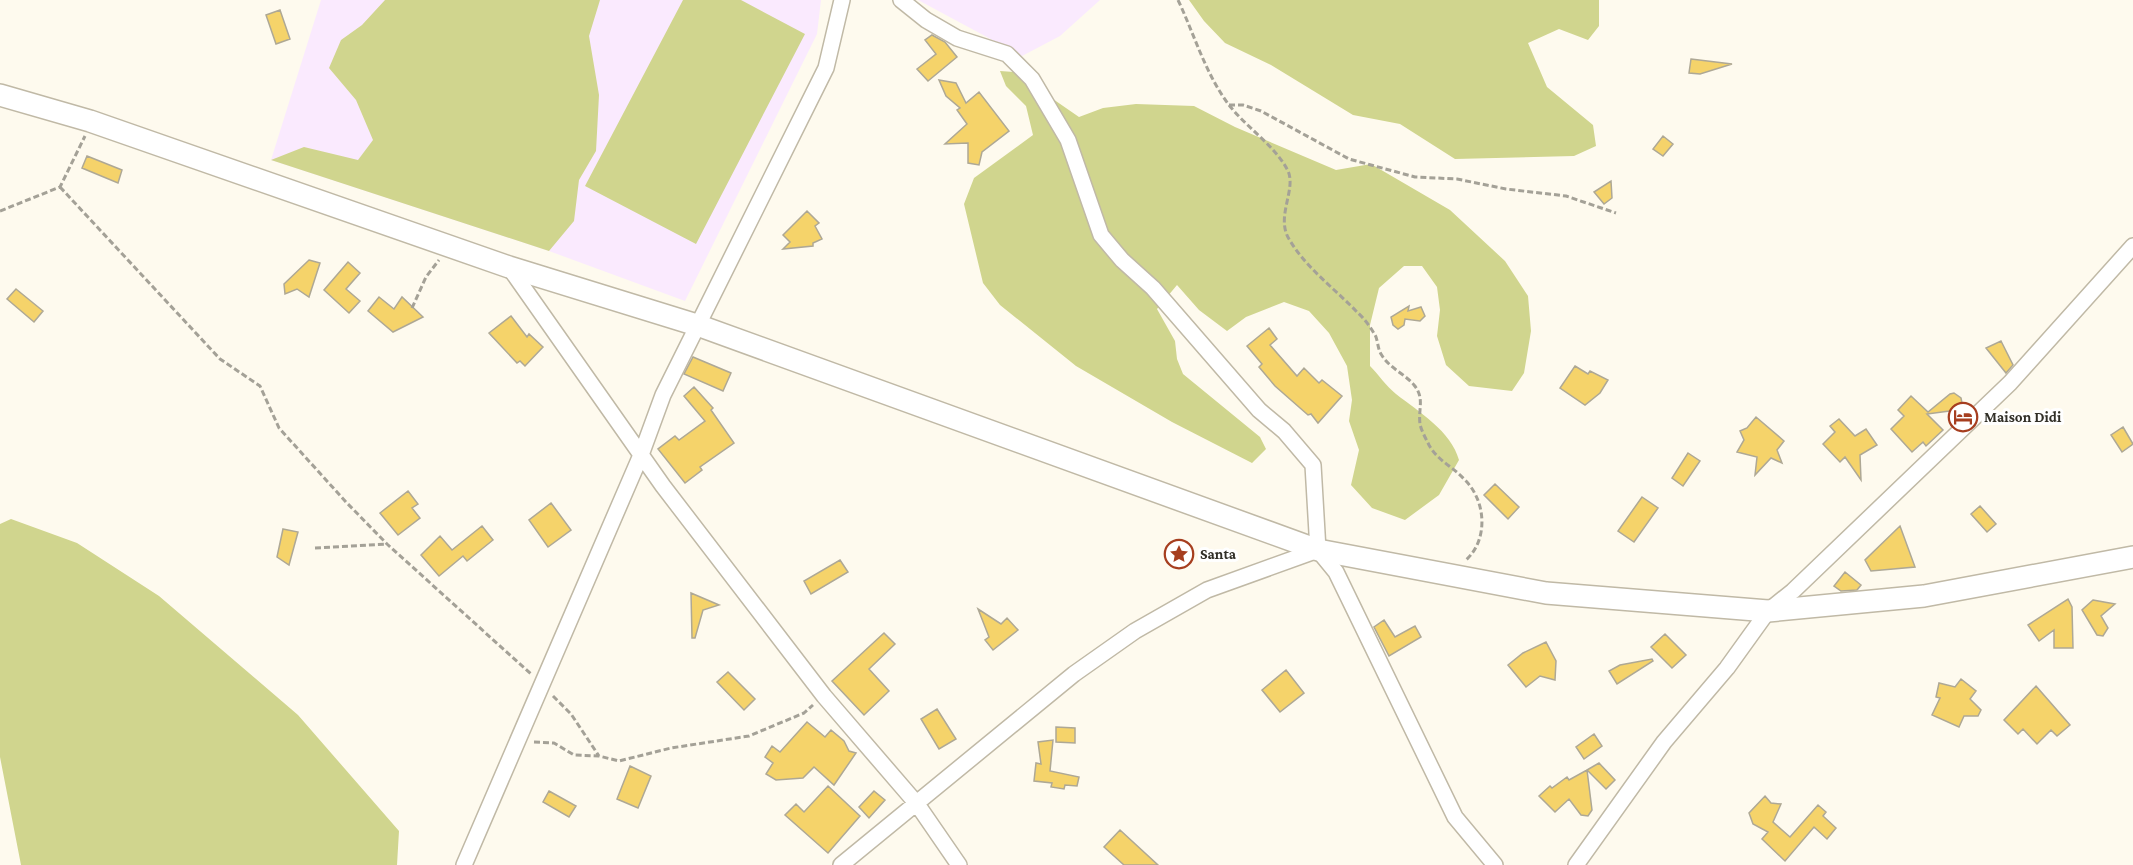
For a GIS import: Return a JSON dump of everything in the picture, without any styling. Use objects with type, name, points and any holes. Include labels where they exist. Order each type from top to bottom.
[{"type":"main road","points":[[0,95],[90,121],[509,267],[699,326],[1318,549],[1546,593],[1768,611],[1924,596],[2133,557]]},
{"type":"street","points":[[464,865],[543,686],[641,454],[663,395],[826,68],[842,0]]},
{"type":"street","points":[[901,0],[926,20],[957,38],[1007,54],[1032,79],[1068,140],[1101,235],[1122,260],[1153,288],[1259,410],[1284,431],[1313,465],[1318,549],[1336,572],[1455,817],[1495,865]]},
{"type":"street","points":[[1576,865],[1664,742],[1727,668],[1768,611],[1793,591],[2010,383],[2133,246]]},
{"type":"street","points":[[509,267],[641,454],[824,696],[917,804],[959,865]]},
{"type":"street","points":[[840,865],[1074,674],[1135,631],[1207,590],[1318,549]]},
{"type":"path","points":[[1178,0],[1215,85],[1243,123],[1277,154],[1289,171],[1291,181],[1284,227],[1289,239],[1315,273],[1358,312],[1376,336],[1381,354],[1390,365],[1414,384],[1422,400],[1420,425],[1428,443],[1442,463],[1464,479],[1475,494],[1483,530],[1474,553],[1466,560],[1459,575]]},
{"type":"path","points":[[1229,105],[1243,105],[1261,111],[1349,159],[1415,177],[1458,179],[1506,189],[1566,196],[1616,213]]},
{"type":"path","points":[[0,211],[60,187],[78,153],[90,121]]},
{"type":"path","points":[[60,187],[220,359],[260,386],[279,428],[387,544],[498,641],[572,714],[599,756]]},
{"type":"path","points":[[412,308],[426,277],[448,246]]},
{"type":"path","points":[[315,548],[387,544]]},
{"type":"path","points":[[519,741],[554,743],[574,755],[599,756],[619,761],[671,748],[749,736],[804,713],[824,696]]},
{"type":"shaded area","points":[[321,0],[821,0],[817,34],[685,301],[549,251],[271,160]]},
{"type":"shaded area","points":[[918,0],[1100,0],[1060,36],[1022,56]]},
{"type":"green space","points":[[385,0],[600,0],[589,36],[599,95],[596,151],[579,180],[574,221],[549,251],[271,160],[304,147],[358,160],[373,140],[356,100],[329,68],[341,40],[362,25]]},
{"type":"green space","points":[[683,0],[741,0],[805,34],[696,244],[585,186]]},
{"type":"green space","points":[[1189,0],[1599,0],[1599,26],[1588,40],[1559,29],[1528,43],[1547,87],[1593,125],[1596,146],[1574,156],[1455,159],[1400,124],[1353,115],[1271,65],[1225,43],[1204,21]]},
{"type":"green space","points":[[1000,71],[1014,72],[1079,117],[1103,108],[1136,104],[1194,106],[1235,127],[1336,170],[1371,164],[1450,210],[1505,261],[1528,296],[1531,331],[1524,373],[1512,391],[1469,386],[1446,365],[1437,336],[1440,310],[1437,287],[1422,266],[1404,266],[1379,288],[1370,325],[1370,366],[1392,391],[1442,431],[1455,450],[1459,460],[1439,495],[1405,520],[1372,508],[1351,485],[1359,450],[1349,421],[1352,400],[1347,366],[1329,333],[1309,311],[1284,302],[1246,317],[1227,331],[1199,310],[1177,285],[1157,309],[1175,341],[1177,359],[1183,374],[1260,437],[1266,449],[1252,463],[1172,422],[1076,366],[1000,305],[983,283],[964,204],[974,178],[1033,135],[1026,106],[1006,86]]},
{"type":"green space","points":[[11,519],[77,543],[159,596],[298,715],[399,831],[397,865],[21,865],[0,757],[0,524]]},
{"type":"building","points":[[280,10],[290,39],[276,44],[266,15]]},
{"type":"building","points":[[932,35],[945,42],[957,57],[928,81],[917,69],[936,54],[925,40]]},
{"type":"building","points":[[1691,59],[1732,64],[1700,74],[1689,73]]},
{"type":"building","points":[[939,80],[956,83],[966,103],[979,92],[1009,131],[982,152],[979,165],[968,163],[968,143],[945,144],[967,124],[957,110],[960,108],[946,96]]},
{"type":"building","points":[[1663,136],[1673,144],[1663,156],[1653,149]]},
{"type":"building","points":[[87,156],[122,170],[118,183],[82,168]]},
{"type":"building","points":[[1611,181],[1612,198],[1604,204],[1594,192]]},
{"type":"building","points":[[807,211],[819,223],[815,226],[822,239],[813,243],[813,246],[783,249],[790,242],[783,235]]},
{"type":"building","points":[[309,260],[320,263],[309,297],[297,289],[285,294],[284,284]]},
{"type":"building","points":[[348,262],[360,273],[346,289],[360,301],[349,313],[324,290]]},
{"type":"building","points":[[16,289],[43,311],[34,322],[7,299]]},
{"type":"building","points":[[379,297],[394,309],[402,297],[423,317],[393,332],[368,311]]},
{"type":"building","points":[[1409,306],[1408,311],[1421,307],[1425,316],[1420,321],[1405,319],[1404,325],[1398,329],[1393,325],[1391,317]]},
{"type":"building","points":[[511,316],[527,337],[529,334],[543,347],[525,366],[520,361],[517,363],[489,333]]},
{"type":"building","points":[[1269,328],[1277,339],[1270,345],[1297,376],[1304,368],[1319,383],[1322,380],[1342,396],[1318,423],[1311,414],[1308,415],[1275,386],[1259,367],[1262,364],[1247,346]]},
{"type":"building","points":[[2001,341],[2013,365],[2006,373],[1986,348]]},
{"type":"building","points":[[693,357],[731,373],[723,391],[684,374]]},
{"type":"building","points":[[1575,366],[1588,374],[1590,371],[1608,380],[1600,393],[1585,405],[1560,388]]},
{"type":"building","points":[[694,387],[713,408],[711,410],[734,443],[700,467],[702,470],[685,483],[658,449],[675,436],[679,440],[705,421],[684,396]]},
{"type":"building","points":[[1954,393],[1961,398],[1962,403],[1957,410],[1927,414],[1943,430],[1926,446],[1923,442],[1912,452],[1891,429],[1904,416],[1898,410],[1911,396],[1928,412]]},
{"type":"building","points":[[1756,417],[1784,441],[1777,450],[1782,463],[1771,458],[1755,475],[1757,457],[1737,452],[1744,440],[1740,431],[1747,428]]},
{"type":"building","points":[[1839,419],[1855,436],[1866,429],[1877,445],[1860,455],[1861,480],[1845,457],[1840,462],[1823,444],[1835,432],[1830,426]]},
{"type":"building","points":[[2123,427],[2133,444],[2122,452],[2111,435]]},
{"type":"building","points":[[1688,453],[1700,461],[1683,486],[1672,478]]},
{"type":"building","points":[[1495,484],[1519,507],[1508,519],[1484,495]]},
{"type":"building","points":[[408,491],[418,504],[412,508],[420,518],[398,535],[380,513]]},
{"type":"building","points":[[1642,497],[1658,508],[1634,542],[1618,531]]},
{"type":"building","points":[[551,503],[571,530],[548,547],[529,520]]},
{"type":"building","points":[[1980,506],[1996,524],[1987,532],[1971,514]]},
{"type":"building","points":[[482,526],[493,540],[467,561],[463,556],[439,576],[421,555],[440,536],[452,550]]},
{"type":"building","points":[[1900,526],[1915,567],[1871,571],[1865,560]]},
{"type":"building","points":[[283,529],[298,532],[289,565],[277,557]]},
{"type":"building","points":[[840,560],[848,572],[811,594],[804,581]]},
{"type":"building","points":[[1845,572],[1861,585],[1857,590],[1841,591],[1834,586]]},
{"type":"building","points":[[691,593],[719,605],[703,610],[695,638],[692,638]]},
{"type":"building","points":[[2068,599],[2072,607],[2073,648],[2054,648],[2054,630],[2039,641],[2028,625]]},
{"type":"building","points":[[2093,600],[2115,604],[2101,616],[2108,628],[2103,636],[2097,635],[2082,610]]},
{"type":"building","points":[[978,609],[1001,624],[1007,618],[1018,630],[993,650],[985,640],[989,637]]},
{"type":"building","points":[[1384,620],[1395,637],[1415,626],[1421,637],[1389,656],[1374,627]]},
{"type":"building","points":[[884,633],[895,644],[869,669],[889,691],[864,715],[832,681]]},
{"type":"building","points":[[1665,634],[1686,655],[1672,668],[1651,647]]},
{"type":"building","points":[[1546,642],[1556,661],[1555,680],[1540,676],[1526,687],[1508,665],[1523,653]]},
{"type":"building","points":[[1652,659],[1653,661],[1617,684],[1609,671],[1620,665]]},
{"type":"building","points":[[1286,670],[1304,693],[1280,712],[1262,690]]},
{"type":"building","points":[[728,672],[755,699],[744,710],[717,682]]},
{"type":"building","points":[[1961,679],[1976,691],[1970,699],[1981,710],[1978,716],[1964,716],[1959,727],[1932,715],[1940,698],[1936,697],[1939,683],[1955,687]]},
{"type":"building","points":[[2036,686],[2070,725],[2057,736],[2051,730],[2037,744],[2023,729],[2018,734],[2004,720]]},
{"type":"building","points":[[937,709],[956,739],[939,749],[921,719]]},
{"type":"building","points":[[807,722],[825,737],[831,730],[844,741],[849,751],[856,753],[834,785],[814,767],[803,778],[776,780],[766,774],[773,763],[765,757],[772,746],[780,752]]},
{"type":"building","points":[[1056,727],[1075,728],[1075,743],[1056,742]]},
{"type":"building","points":[[1594,734],[1602,746],[1584,759],[1576,747]]},
{"type":"building","points":[[1053,740],[1050,771],[1079,777],[1077,786],[1065,785],[1064,789],[1051,787],[1052,783],[1034,781],[1036,763],[1041,764],[1038,742]]},
{"type":"building","points":[[1599,763],[1615,780],[1606,789],[1587,770]]},
{"type":"building","points":[[630,766],[651,776],[638,808],[617,799]]},
{"type":"building","points":[[1587,770],[1592,810],[1588,816],[1581,815],[1569,799],[1555,812],[1539,796],[1550,786],[1552,788],[1567,777],[1569,780]]},
{"type":"building","points":[[828,786],[860,816],[828,853],[785,815],[796,804],[804,812]]},
{"type":"building","points":[[549,791],[576,806],[569,817],[543,802]]},
{"type":"building","points":[[874,791],[885,800],[869,818],[859,807]]},
{"type":"building","points":[[1765,796],[1771,803],[1781,804],[1773,822],[1790,837],[1818,805],[1826,812],[1823,816],[1836,828],[1827,839],[1814,827],[1785,861],[1762,839],[1768,832],[1753,824],[1749,813]]},
{"type":"building","points":[[1120,830],[1158,865],[1124,865],[1104,847]]},
{"type":"place","name":"Maison Didi","points":[[1963,417]]},
{"type":"place","name":"Santa","points":[[1179,554]]}]
